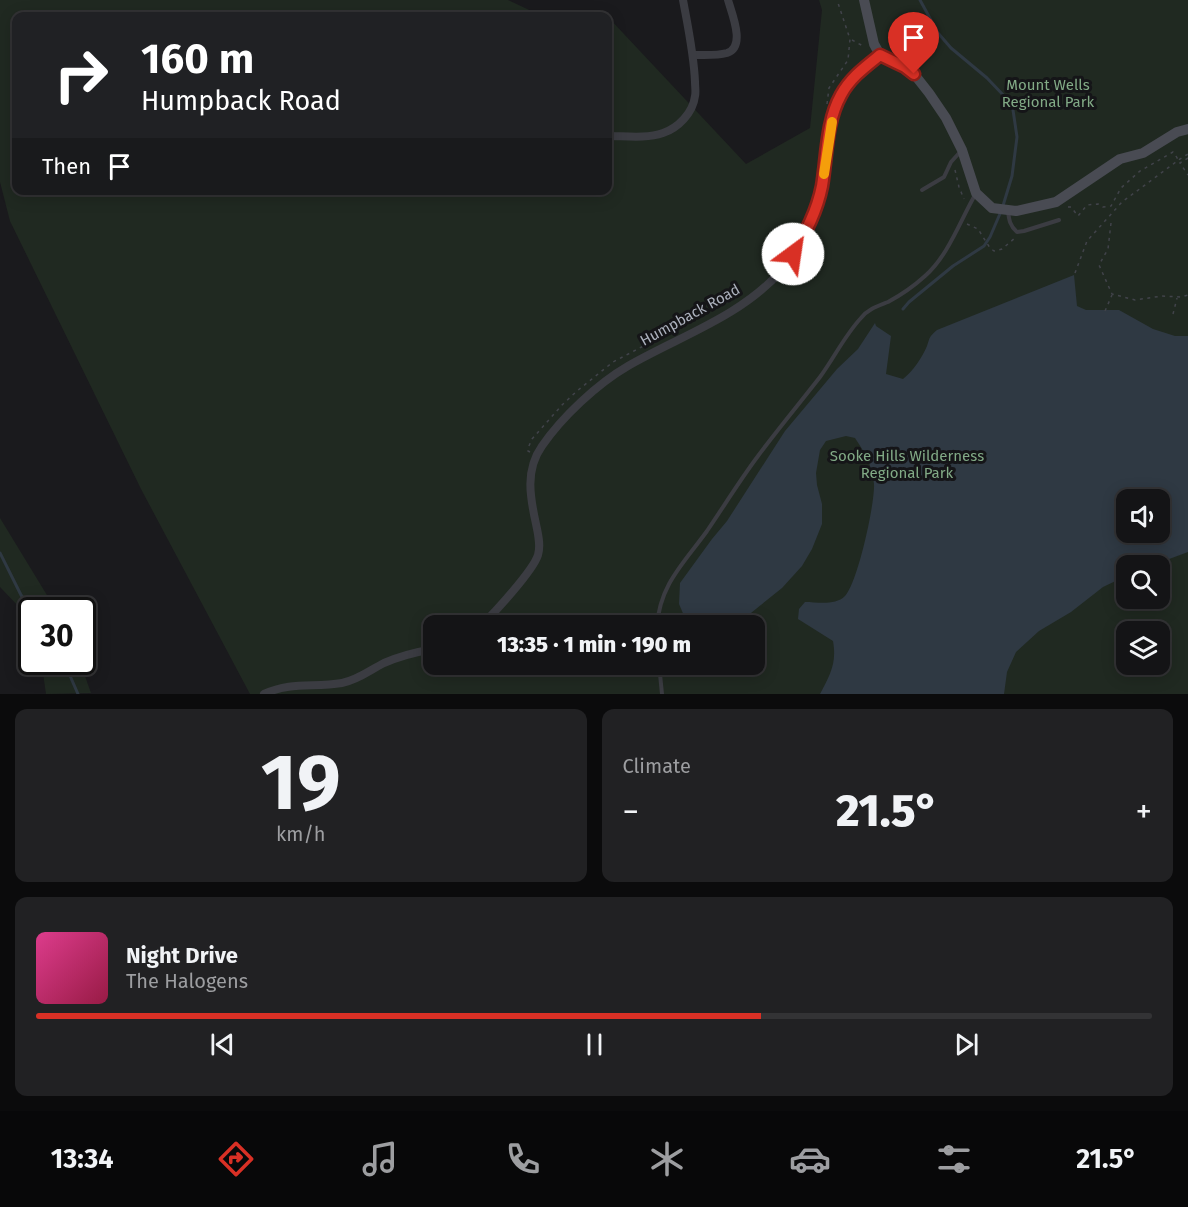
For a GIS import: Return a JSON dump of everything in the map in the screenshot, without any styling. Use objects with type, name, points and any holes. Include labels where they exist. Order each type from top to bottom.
[{"type":"street","points":[[612,136],[651,136],[663,133],[675,127],[692,107],[695,97],[693,55],[683,0]]},
{"type":"street","points":[[693,55],[724,54],[736,47],[738,42],[728,0]]},
{"type":"street","points":[[864,0],[874,44],[880,55],[914,74],[938,106],[962,150],[976,193],[992,208],[1016,212],[1056,202],[1120,159],[1143,153],[1177,132],[1188,129]]},
{"type":"street","name":"Humpback Road","points":[[491,615],[538,557],[540,545],[530,497],[530,484],[531,473],[541,448],[570,413],[626,367],[732,311],[750,299],[782,270],[807,231],[815,211],[822,187],[829,134],[839,98],[857,74],[880,55]]},
{"type":"street","points":[[264,694],[344,683],[384,663],[407,654],[423,651]]},
{"type":"lane","points":[[922,190],[944,177],[951,162],[962,150]]},
{"type":"lane","points":[[657,615],[662,596],[682,562],[706,533],[758,455],[833,360],[852,329],[872,308],[908,290],[926,275],[936,264],[976,193]]},
{"type":"lane","points":[[1008,210],[1009,221],[1017,232],[1059,220]]},
{"type":"lane","points":[[660,675],[662,694]]},
{"type":"path","points":[[826,104],[829,88],[848,60],[850,39],[837,0]]},
{"type":"path","points":[[1059,220],[1061,212],[1066,208],[1071,207],[1078,216],[1087,205],[1111,206],[1121,188],[1140,171],[1173,152],[1188,175]]},
{"type":"path","points":[[1075,273],[1087,241],[1122,202],[1188,154]]},
{"type":"path","points":[[1180,163],[1188,158]]},
{"type":"path","points":[[951,162],[964,200],[962,203]]},
{"type":"path","points":[[962,221],[978,229],[990,248],[994,250],[1002,249],[1016,238],[1017,232]]},
{"type":"path","points":[[1105,311],[1112,294],[1099,265],[1108,249],[1111,223]]},
{"type":"path","points":[[767,272],[796,233]]},
{"type":"path","points":[[1112,294],[1135,300],[1188,295]]},
{"type":"path","points":[[1173,314],[1178,297]]},
{"type":"path","points":[[536,457],[528,451],[532,440],[562,405],[596,376],[635,350],[734,299]]},
{"type":"green space","points":[[0,0],[508,0],[534,12],[12,12],[12,195],[612,195],[612,21],[746,164],[810,128],[822,10],[819,0],[1188,0],[1188,694],[250,694],[141,489],[10,221],[0,182]]},
{"type":"green space","points":[[0,518],[48,597],[18,597],[18,606],[0,587]]},
{"type":"green space","points":[[43,675],[85,675],[91,693],[46,694]]},
{"type":"shaded area","points":[[1074,275],[1077,306],[1086,310],[1119,310],[1153,329],[1175,336],[1188,336],[1188,552],[1170,559],[1170,555],[1116,555],[1116,581],[1103,587],[1071,612],[1039,631],[1016,652],[1007,672],[1004,694],[820,694],[830,675],[833,662],[833,641],[798,619],[799,609],[805,602],[820,603],[841,599],[850,588],[855,575],[869,524],[874,484],[872,471],[855,438],[846,436],[826,441],[820,450],[816,473],[822,504],[822,524],[802,566],[782,588],[748,615],[684,615],[679,604],[680,583],[727,521],[785,431],[837,369],[858,349],[875,323],[891,336],[886,374],[903,379],[917,364],[930,337],[937,330]]},
{"type":"waterway","points":[[903,309],[953,266],[984,246],[990,237],[1012,176],[1017,137],[1013,110],[1007,99],[987,78],[951,48],[938,33],[920,0]]},
{"type":"waterway","points":[[0,553],[22,597]]},
{"type":"waterway","points":[[70,675],[78,694]]},
{"type":"slow traffic","points":[[824,174],[832,122]]},
{"type":"route","points":[[793,254],[807,231],[815,211],[822,187],[834,113],[839,98],[847,86],[857,74],[880,55],[914,74]]},
{"type":"park label","name":"Mount Wells Regional Park","points":[[1048,94]]},
{"type":"park label","name":"Sooke Hills Wilderness Regional Park","points":[[907,464]]}]
